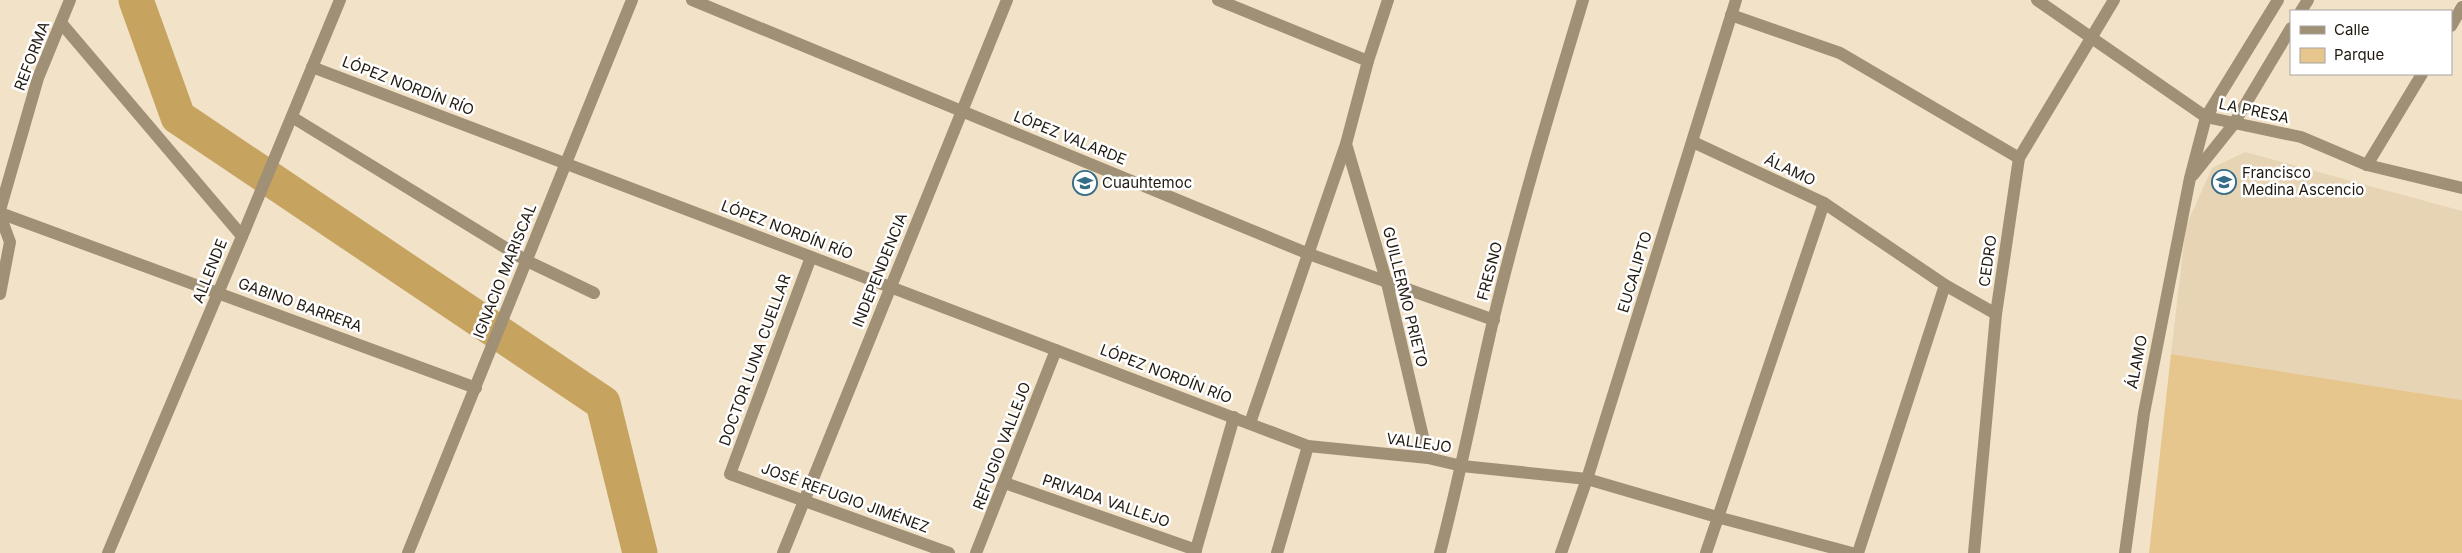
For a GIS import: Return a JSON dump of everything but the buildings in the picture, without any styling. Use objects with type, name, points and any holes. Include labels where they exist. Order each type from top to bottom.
[{"type":"street","name":"REFORMA","points":[[0,213],[38,78],[62,24],[70,0]]},
{"type":"street","name":"ALLENDE","points":[[108,553],[220,292],[247,221],[287,130],[340,0]]},
{"type":"street","name":"IGNACIO MARISCAL","points":[[408,553],[632,0]]},
{"type":"street","name":"LÓPEZ VALARDE","points":[[692,0],[1309,254],[1494,320]]},
{"type":"street","name":"INDEPENDENCIA","points":[[783,553],[1007,0]]},
{"type":"street","points":[[1218,0],[1368,61]]},
{"type":"street","points":[[1250,423],[1346,144],[1368,61],[1388,0]]},
{"type":"street","name":"FRESNO","points":[[1440,553],[1462,466],[1494,320],[1555,91],[1583,0]]},
{"type":"street","name":"EUCALIPTO","points":[[1561,553],[1587,479],[1736,0]]},
{"type":"street","name":"LA PRESA","points":[[2037,0],[2092,36],[2206,117],[2233,125],[2301,137],[2366,165],[2462,188]]},
{"type":"street","name":"CEDRO","points":[[1974,553],[1996,314],[2019,158],[2114,0]]},
{"type":"street","name":"ÁLAMO","points":[[2125,553],[2144,413],[2190,178],[2206,117],[2278,0]]},
{"type":"street","points":[[2452,24],[2462,7]]},
{"type":"street","points":[[1731,15],[1840,53],[2019,158]]},
{"type":"street","points":[[62,24],[242,236]]},
{"type":"street","name":"ÁLAMO","points":[[2190,178],[2233,125],[2290,30]]},
{"type":"street","name":"LÓPEZ NORDÍN RÍO","points":[[312,67],[1250,423]]},
{"type":"street","points":[[2366,165],[2421,75]]},
{"type":"street","points":[[292,117],[527,261],[594,293]]},
{"type":"street","name":"ÁLAMO","points":[[1693,142],[1824,203],[1945,285],[1996,314]]},
{"type":"street","name":"GUILLERMO PRIETO","points":[[1346,144],[1387,283],[1428,458]]},
{"type":"street","points":[[1706,553],[1824,203]]},
{"type":"street","points":[[0,213],[10,242],[0,294]]},
{"type":"street","name":"GABINO BARRERA","points":[[0,213],[220,292],[476,388]]},
{"type":"street","name":"DOCTOR LUNA CUELLAR","points":[[730,474],[811,256]]},
{"type":"street","points":[[1858,553],[1945,285]]},
{"type":"street","name":"REFUGIO VALLEJO","points":[[976,553],[1056,350]]},
{"type":"street","points":[[1196,552],[1234,417]]},
{"type":"street","name":"VALLEJO","points":[[1250,423],[1308,446],[1428,458],[1462,466],[1587,479],[1717,517],[1852,553]]},
{"type":"street","points":[[1277,553],[1308,446]]},
{"type":"street","name":"JOSÉ REFUGIO JIMÉNEZ","points":[[730,474],[949,553]]},
{"type":"street","name":"PRIVADA VALLEJO","points":[[1005,483],[1196,552]]},
{"type":"shaded area","points":[[2245,152],[2462,211],[2462,400],[2171,354],[2186,226],[2212,168]]},
{"type":"green space","points":[[2171,354],[2462,400],[2462,553],[2149,553]]},
{"type":"waterway","points":[[136,0],[178,117],[603,403],[640,553]]},
{"type":"place","name":"Francisco Medina Ascencio","points":[[2224,182]]},
{"type":"place","name":"Cuauhtemoc","points":[[1085,183]]}]
